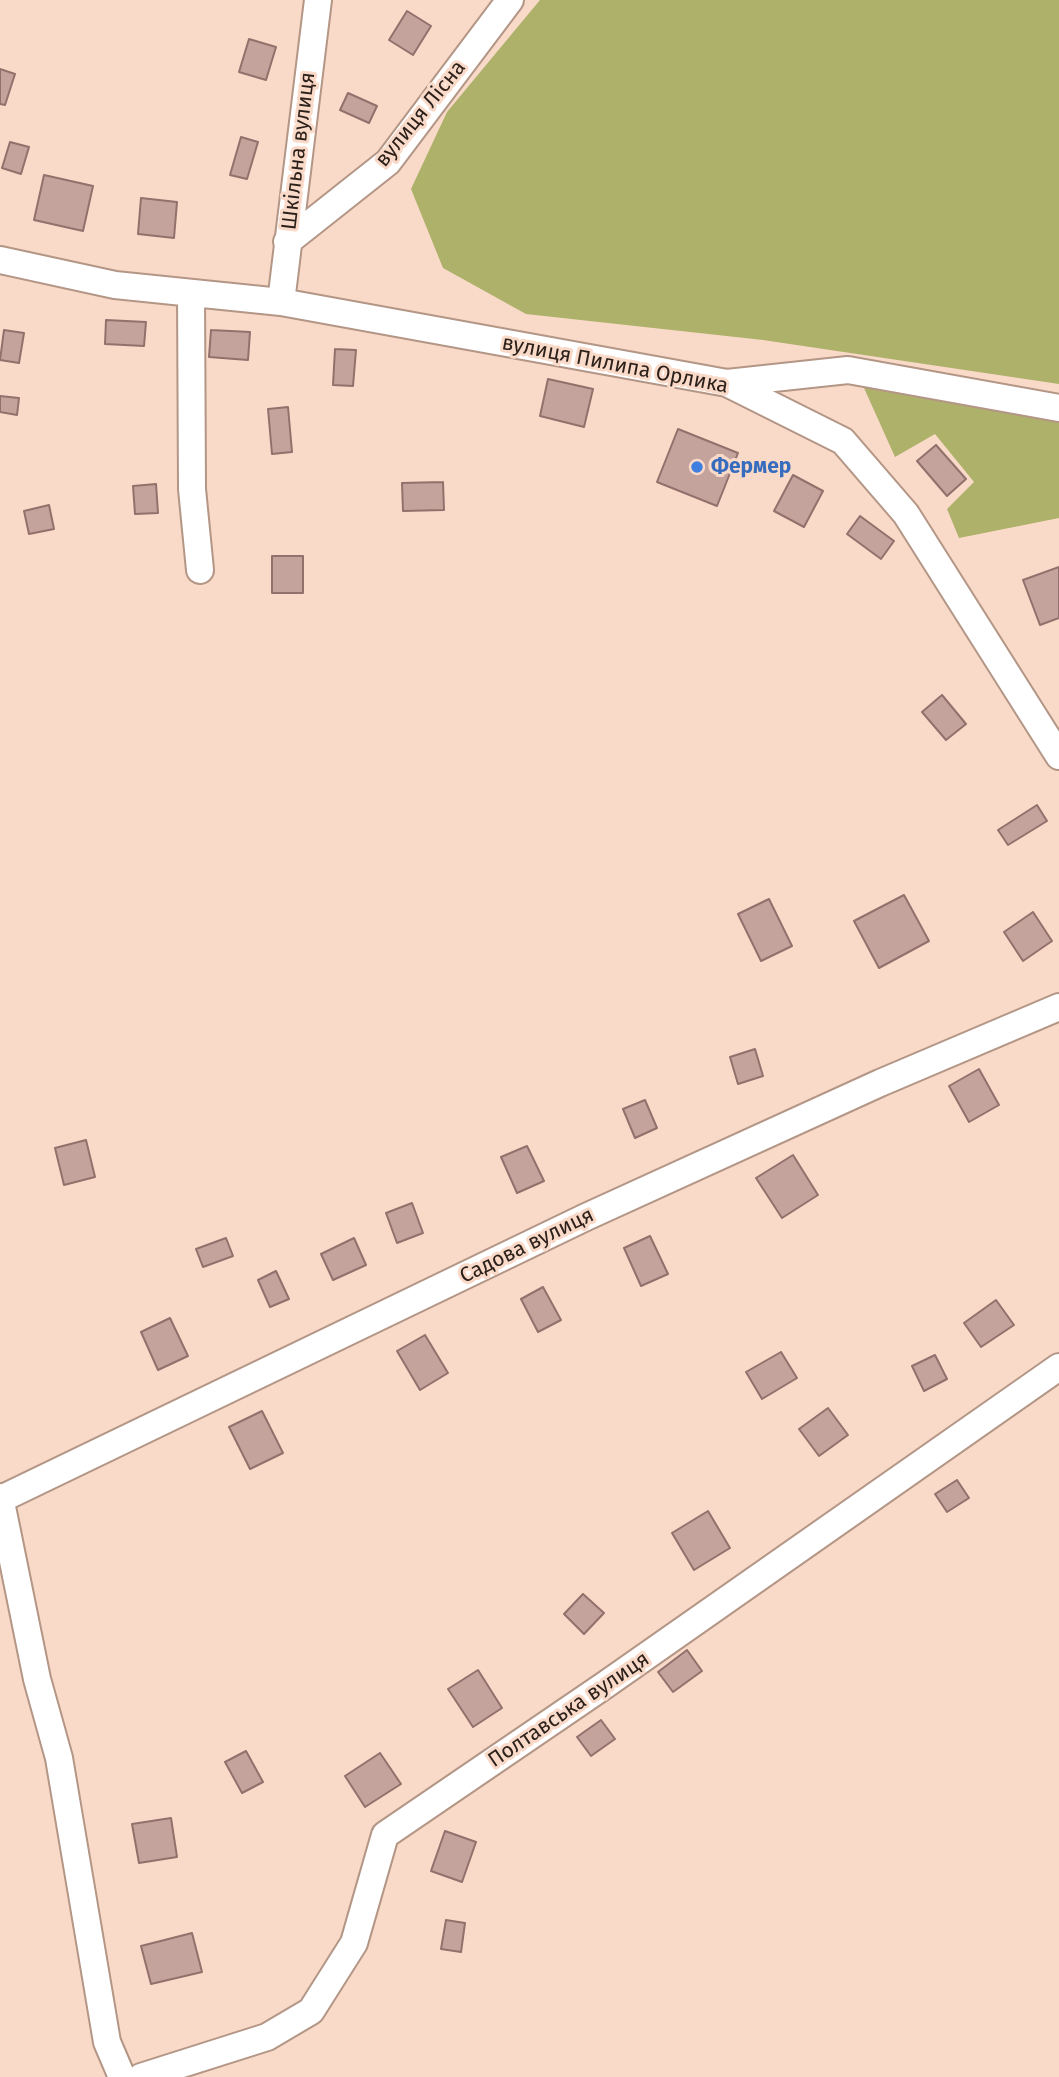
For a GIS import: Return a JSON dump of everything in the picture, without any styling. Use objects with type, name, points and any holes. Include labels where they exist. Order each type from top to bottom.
[{"type":"street","name":"Шкільна вулиця","points":[[281,302],[318,0]]},
{"type":"street","name":"вулиця Лісна","points":[[287,242],[388,162],[510,0]]},
{"type":"street","name":"вулиця Пилипа Орлика","points":[[0,260],[115,285],[281,302],[727,383],[843,441],[906,514],[1059,756]]},
{"type":"street","points":[[191,293],[192,489],[200,570]]},
{"type":"street","points":[[727,383],[848,370],[1059,408]]},
{"type":"street","name":"Садова вулиця","points":[[0,1498],[586,1217],[880,1083],[1059,1007]]},
{"type":"street","name":"Полтавська вулиця","points":[[141,2077],[267,2037],[311,2011],[354,1943],[385,1835],[1056,1373]]},
{"type":"street","points":[[0,1498],[37,1679],[60,1758],[107,2042],[122,2077]]},
{"type":"green space","points":[[540,0],[1059,0],[1059,384],[763,340],[526,314],[443,268],[411,189],[447,112]]},
{"type":"green space","points":[[860,379],[1059,419],[1059,518],[959,538],[947,509],[974,482],[935,434],[895,457]]},
{"type":"building","points":[[407,11],[431,26],[413,55],[389,40]]},
{"type":"building","points":[[249,39],[276,47],[266,80],[239,72]]},
{"type":"building","points":[[0,69],[15,74],[5,105],[0,104]]},
{"type":"building","points":[[348,93],[377,106],[369,123],[340,110]]},
{"type":"building","points":[[241,137],[258,142],[247,179],[230,175]]},
{"type":"building","points":[[10,142],[29,147],[21,174],[2,168]]},
{"type":"building","points":[[44,175],[93,186],[83,231],[34,220]]},
{"type":"building","points":[[141,198],[177,202],[174,238],[138,234]]},
{"type":"building","points":[[106,320],[146,322],[144,346],[105,344]]},
{"type":"building","points":[[4,330],[24,333],[19,363],[0,360]]},
{"type":"building","points":[[211,330],[250,332],[248,360],[209,357]]},
{"type":"building","points":[[335,349],[356,350],[353,386],[333,385]]},
{"type":"building","points":[[548,379],[593,389],[584,427],[540,416]]},
{"type":"building","points":[[0,396],[19,398],[17,415],[0,412]]},
{"type":"building","points":[[288,407],[292,452],[272,454],[268,409]]},
{"type":"building","name":"Фермер","points":[[678,429],[738,453],[717,506],[657,482]]},
{"type":"building","points":[[936,445],[966,479],[947,496],[917,461]]},
{"type":"building","points":[[793,475],[823,491],[804,527],[774,511]]},
{"type":"building","points":[[443,482],[444,510],[403,511],[402,483]]},
{"type":"building","points":[[156,484],[158,513],[135,514],[133,486]]},
{"type":"building","points":[[49,505],[54,529],[29,534],[24,511]]},
{"type":"building","points":[[860,516],[894,541],[881,559],[847,534]]},
{"type":"building","points":[[272,556],[303,556],[303,593],[272,593]]},
{"type":"building","points":[[1059,567],[1059,618],[1040,625],[1023,580]]},
{"type":"building","points":[[942,695],[966,724],[946,740],[922,712]]},
{"type":"building","points":[[1037,805],[1047,821],[1008,845],[998,830]]},
{"type":"building","points":[[904,895],[929,941],[879,968],[854,921]]},
{"type":"building","points":[[769,899],[792,946],[761,961],[738,914]]},
{"type":"building","points":[[1033,912],[1052,941],[1023,961],[1004,932]]},
{"type":"building","points":[[755,1049],[763,1076],[738,1084],[730,1057]]},
{"type":"building","points":[[979,1069],[999,1105],[969,1122],[949,1086]]},
{"type":"building","points":[[645,1100],[657,1128],[635,1138],[623,1109]]},
{"type":"building","points":[[86,1140],[95,1177],[64,1185],[55,1148]]},
{"type":"building","points":[[527,1146],[544,1181],[517,1193],[501,1157]]},
{"type":"building","points":[[793,1155],[818,1195],[782,1218],[756,1178]]},
{"type":"building","points":[[412,1203],[423,1233],[397,1243],[386,1213]]},
{"type":"building","points":[[650,1236],[668,1274],[641,1286],[624,1248]]},
{"type":"building","points":[[226,1238],[233,1256],[203,1267],[196,1249]]},
{"type":"building","points":[[354,1238],[366,1265],[333,1280],[321,1254]]},
{"type":"building","points":[[276,1271],[289,1299],[270,1307],[258,1280]]},
{"type":"building","points":[[543,1287],[561,1320],[538,1332],[521,1299]]},
{"type":"building","points":[[996,1300],[1014,1325],[981,1347],[964,1323]]},
{"type":"building","points":[[170,1318],[188,1356],[158,1370],[141,1332]]},
{"type":"building","points":[[425,1335],[448,1373],[420,1390],[397,1351]]},
{"type":"building","points":[[781,1352],[797,1378],[762,1399],[746,1372]]},
{"type":"building","points":[[935,1355],[947,1379],[924,1391],[912,1366]]},
{"type":"building","points":[[828,1408],[848,1435],[819,1456],[799,1429]]},
{"type":"building","points":[[262,1411],[283,1453],[250,1469],[229,1427]]},
{"type":"building","points":[[957,1480],[969,1498],[947,1512],[935,1494]]},
{"type":"building","points":[[708,1511],[730,1548],[694,1570],[672,1533]]},
{"type":"building","points":[[583,1594],[604,1613],[584,1634],[564,1614]]},
{"type":"building","points":[[687,1650],[702,1671],[673,1692],[658,1672]]},
{"type":"building","points":[[478,1670],[502,1708],[473,1727],[448,1689]]},
{"type":"building","points":[[601,1720],[615,1739],[591,1756],[577,1737]]},
{"type":"building","points":[[246,1751],[263,1782],[242,1793],[225,1762]]},
{"type":"building","points":[[380,1753],[401,1784],[365,1807],[345,1776]]},
{"type":"building","points":[[171,1818],[177,1857],[139,1863],[132,1824]]},
{"type":"building","points":[[445,1831],[476,1842],[462,1882],[431,1871]]},
{"type":"building","points":[[446,1920],[465,1923],[461,1952],[441,1949]]},
{"type":"building","points":[[192,1933],[202,1972],[151,1984],[141,1946]]},
{"type":"place","name":"Фермер","points":[[697,467]]}]
